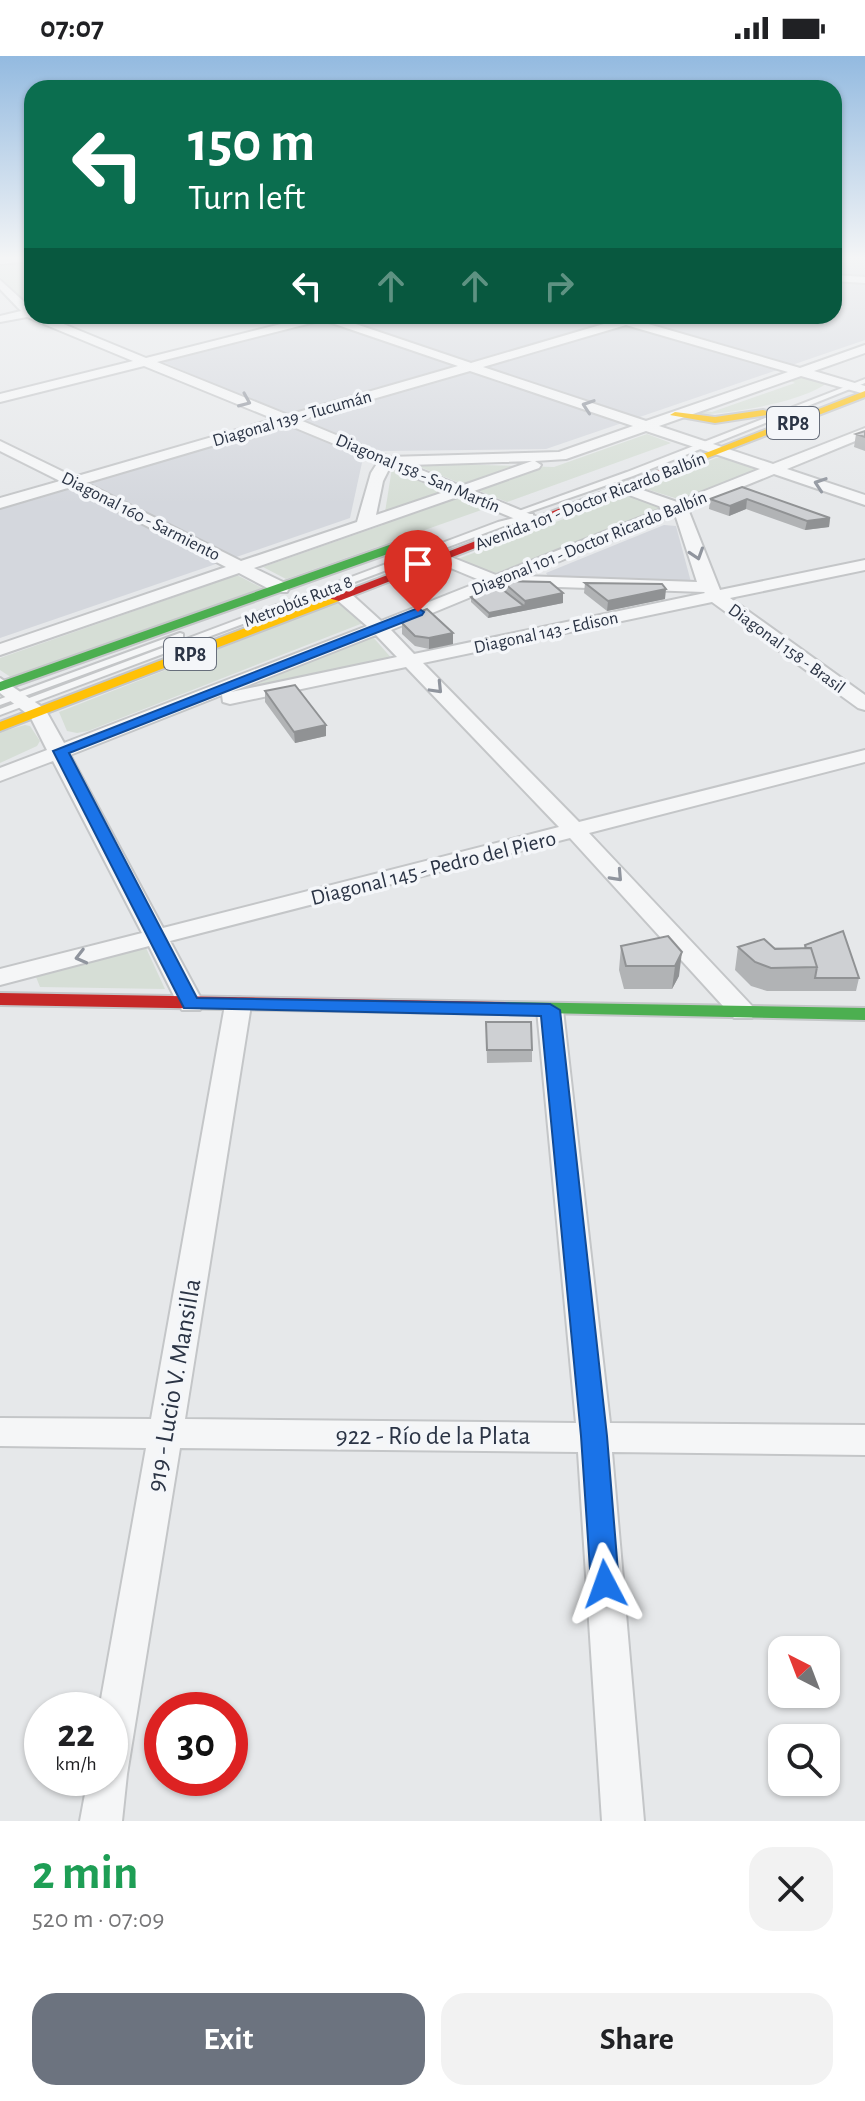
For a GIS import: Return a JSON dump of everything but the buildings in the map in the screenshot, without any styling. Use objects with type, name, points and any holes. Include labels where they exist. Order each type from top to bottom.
[{"type":"main road","name":"Avenida 101 - Doctor Ricardo Balbín","points":[[0,727],[12,696],[281,588],[519,516],[626,489],[763,413],[861,386]]},
{"type":"main road","name":"Avenida 101 - Doctor Ricardo Balbín","points":[[12,696],[342,595],[440,558],[519,516],[861,386]]},
{"type":"main road","points":[[675,415],[715,420],[763,413]]},
{"type":"main road","points":[[0,999],[865,1015]]},
{"type":"street","name":"Diagonal 158 - San Martín","points":[[94,339],[519,516]]},
{"type":"street","points":[[0,398],[231,339]]},
{"type":"street","points":[[392,339],[865,500]]},
{"type":"street","name":"Diagonal 139 - Tucumán","points":[[0,503],[557,339]]},
{"type":"street","points":[[697,339],[861,386]]},
{"type":"street","points":[[0,650],[862,352]]},
{"type":"street","name":"Diagonal 101 - Doctor Ricardo Balbín","points":[[0,775],[379,628],[865,432]]},
{"type":"street","name":"Diagonal 160 - Sarmiento","points":[[0,445],[281,588]]},
{"type":"street","points":[[363,525],[371,516],[380,469],[389,461],[561,456]]},
{"type":"street","points":[[626,489],[678,508]]},
{"type":"street","name":"Diagonal 158 - Brasil","points":[[678,508],[685,517],[712,592],[865,704]]},
{"type":"street","points":[[440,558],[495,580],[712,592]]},
{"type":"street","name":"Diagonal 143 - Edison","points":[[180,705],[203,704],[411,661],[712,592],[865,565]]},
{"type":"street","points":[[342,595],[379,628],[575,831],[743,1012]]},
{"type":"street","points":[[12,696],[60,751],[191,1004]]},
{"type":"street","name":"Diagonal 145 - Pedro del Piero","points":[[0,977],[865,756]]},
{"type":"street","name":"919 - Lucio V. Mansilla","points":[[122,1692],[238,1005]]},
{"type":"street","points":[[550,1010],[594,1436],[623,1821]]},
{"type":"street","name":"922 - Río de la Plata","points":[[0,1432],[865,1440]]},
{"type":"street","points":[[101,1821],[105,1796]]},
{"type":"lane","name":"Metrobús Ruta 8","points":[[0,712],[12,696],[519,516]]},
{"type":"shaded area","points":[[250,339],[865,339],[546,449],[385,451],[363,458],[350,518],[0,638],[0,509],[301,421],[163,362]]},
{"type":"shaded area","points":[[802,376],[828,382],[783,401],[744,410],[693,415],[696,410],[712,412],[795,383],[787,379]]},
{"type":"shaded area","points":[[647,434],[671,443],[507,502],[410,463],[554,467]]},
{"type":"shaded area","points":[[728,457],[753,465],[756,471],[681,500],[643,488],[716,458]]},
{"type":"shaded area","points":[[392,468],[487,508],[286,579],[263,567],[383,525]]},
{"type":"shaded area","points":[[627,495],[666,508],[488,576],[455,560]]},
{"type":"shaded area","points":[[664,525],[676,526],[691,582],[549,578],[546,573]]},
{"type":"shaded area","points":[[237,575],[262,588],[12,678],[0,670],[0,658]]},
{"type":"shaded area","points":[[336,603],[346,604],[363,623],[88,731],[67,731],[59,712]]},
{"type":"shaded area","points":[[372,636],[394,661],[240,691]]},
{"type":"shaded area","points":[[30,726],[40,741],[37,746],[0,763],[0,732]]},
{"type":"shaded area","points":[[146,948],[165,989],[40,987],[36,977]]},
{"type":"traffic: fast","points":[[0,687],[412,541]]},
{"type":"traffic: fast","points":[[505,1008],[865,1014]]},
{"type":"traffic: slow","points":[[662,472],[865,394]]},
{"type":"traffic: slow","points":[[675,415],[715,420],[763,413]]},
{"type":"traffic: slow","points":[[0,727],[334,598]]},
{"type":"traffic: jam","points":[[334,598],[662,472]]},
{"type":"traffic: jam","points":[[0,999],[505,1008]]},
{"type":"route","points":[[418,612],[60,751],[191,1004],[550,1010],[594,1436],[605,1584]]}]
